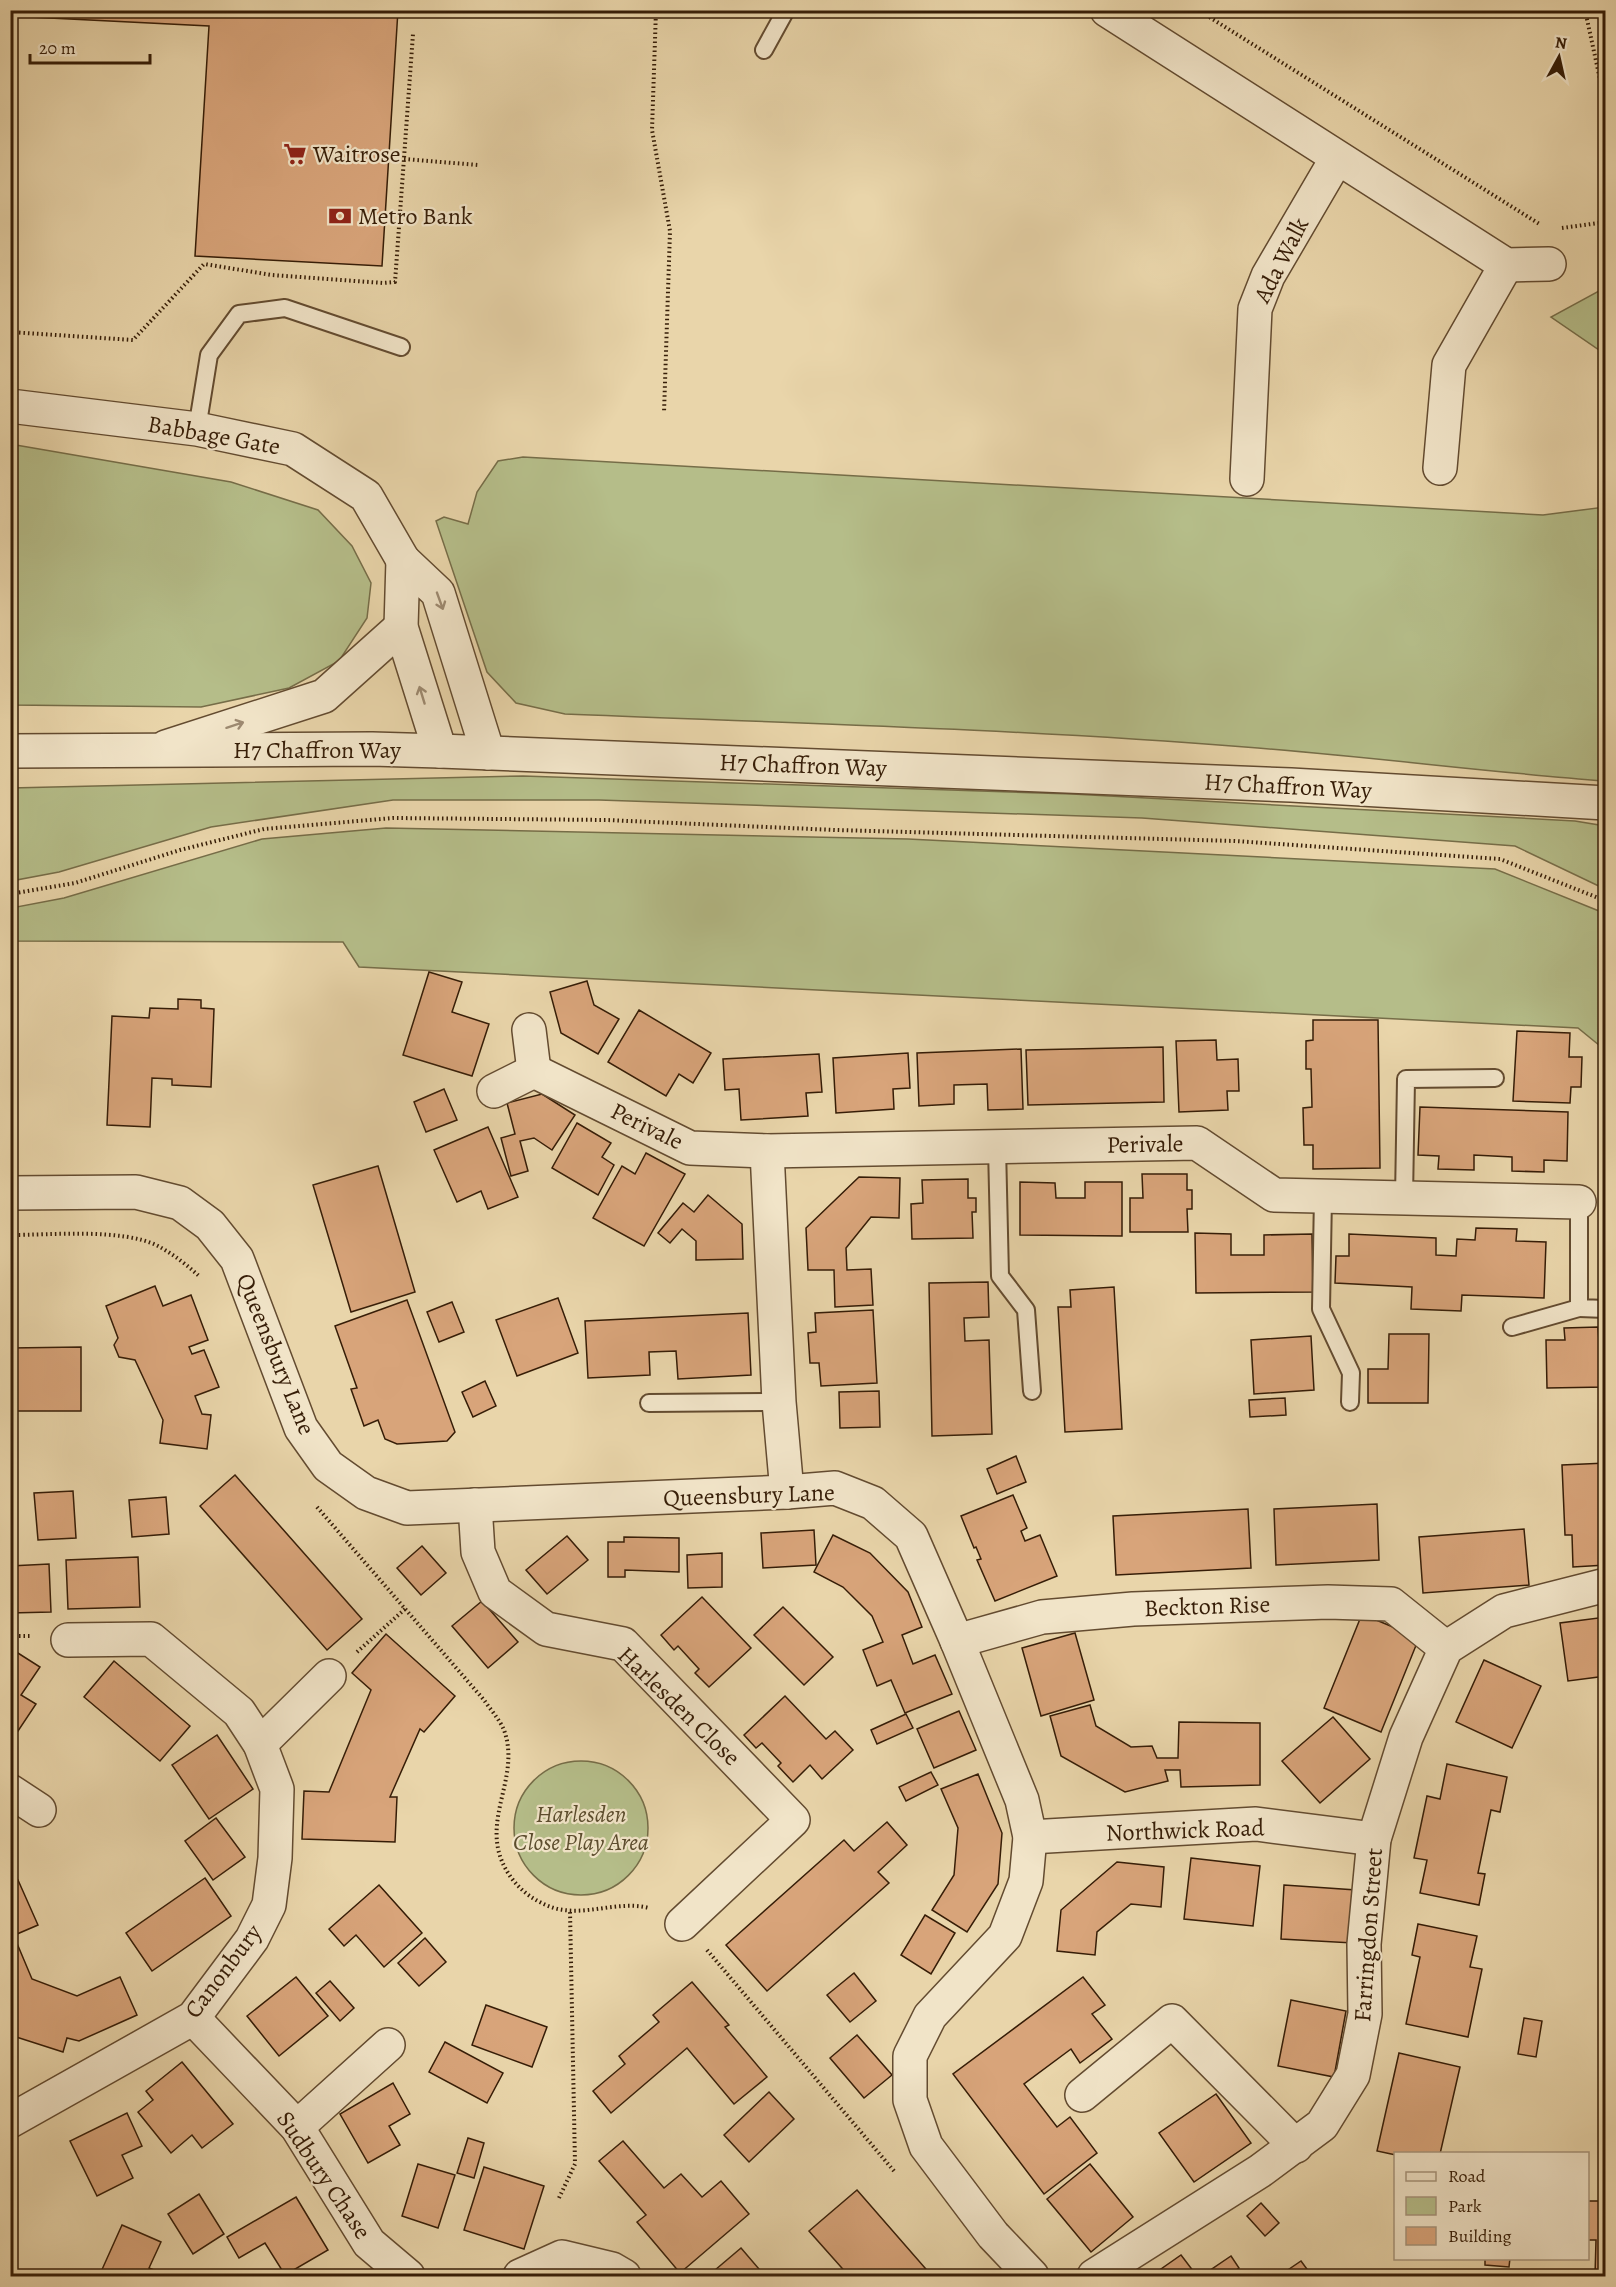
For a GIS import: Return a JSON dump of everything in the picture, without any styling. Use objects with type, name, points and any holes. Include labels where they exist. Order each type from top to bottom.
[{"type":"street","points":[[1107,10],[1506,265],[1549,264]]},
{"type":"street","name":"Ada Walk","points":[[1247,479],[1255,309],[1268,276],[1337,158]]},
{"type":"street","points":[[1440,468],[1449,365],[1506,265]]},
{"type":"street","name":"Babbage Gate","points":[[10,406],[197,429],[293,449],[366,496],[403,560],[438,593],[488,753]]},
{"type":"street","points":[[403,560],[401,627],[440,751]]},
{"type":"street","points":[[159,749],[324,696],[401,627]]},
{"type":"street","name":"H7 Chaffron Way","points":[[10,751],[372,749],[440,751],[1292,785],[1602,804]]},
{"type":"street","points":[[494,1091],[534,1071],[529,1030]]},
{"type":"street","name":"Perivale","points":[[534,1071],[690,1148],[767,1151],[1197,1143],[1274,1195],[1579,1202]]},
{"type":"street","points":[[767,1151],[779,1402],[787,1492]]},
{"type":"street","name":"Queensbury Lane","points":[[10,1193],[136,1192],[180,1203],[210,1225],[237,1259],[301,1428],[328,1466],[366,1493],[407,1508],[835,1488],[873,1503],[911,1536],[1022,1800],[1030,1837],[1026,1881],[1005,1936],[930,2016],[910,2056],[910,2100],[926,2146],[993,2235],[1032,2277]]},
{"type":"street","name":"Harlesden Close","points":[[475,1505],[478,1552],[495,1592],[546,1629],[623,1644],[793,1820],[682,1924]]},
{"type":"street","points":[[1446,1648],[1504,1611],[1605,1585]]},
{"type":"street","name":"Beckton Rise","points":[[957,1641],[1042,1617],[1133,1609],[1328,1602],[1391,1604],[1446,1648]]},
{"type":"street","name":"Canonbury","points":[[10,2121],[193,2018],[252,1939],[269,1905],[275,1858],[277,1789],[260,1744],[239,1712],[151,1639],[68,1640]]},
{"type":"street","name":"Farringdon Street","points":[[1094,2277],[1296,2146],[1322,2125],[1353,2075],[1365,2014],[1364,1944],[1374,1839],[1406,1737],[1446,1648]]},
{"type":"street","points":[[260,1744],[330,1676]]},
{"type":"street","points":[[10,1791],[39,1810]]},
{"type":"street","name":"Northwick Road","points":[[1030,1837],[1256,1824],[1374,1839]]},
{"type":"street","name":"Sudbury Chase","points":[[193,2018],[297,2127],[369,2243],[408,2277]]},
{"type":"street","points":[[1082,2095],[1172,2022],[1296,2146]]},
{"type":"street","points":[[297,2127],[388,2045]]},
{"type":"street","points":[[520,2277],[562,2257],[612,2269],[624,2277]]},
{"type":"lane","points":[[764,50],[786,10]]},
{"type":"lane","points":[[197,429],[209,356],[239,314],[285,308],[401,347]]},
{"type":"lane","points":[[1404,1198],[1406,1079],[1495,1078]]},
{"type":"lane","points":[[997,1147],[1000,1275],[1026,1310],[1032,1390]]},
{"type":"lane","points":[[1323,1196],[1321,1309],[1351,1373],[1350,1402]]},
{"type":"lane","points":[[1579,1202],[1580,1308]]},
{"type":"lane","points":[[1512,1326],[1580,1308],[1605,1309]]},
{"type":"lane","points":[[649,1403],[779,1402]]},
{"type":"path","points":[[656,10],[652,130],[670,231],[664,413]]},
{"type":"path","points":[[1198,10],[1549,230]]},
{"type":"path","points":[[1584,10],[1605,107]]},
{"type":"path","points":[[10,332],[133,340],[204,264],[272,275],[395,282],[413,34]]},
{"type":"path","points":[[404,159],[478,165]]},
{"type":"path","points":[[1560,228],[1605,222]]},
{"type":"path","points":[[10,894],[75,883],[180,850],[264,829],[393,818],[606,820],[835,830],[1235,841],[1500,859],[1605,901]]},
{"type":"path","points":[[10,1235],[110,1235],[132,1239],[156,1245],[182,1260],[204,1280]]},
{"type":"path","points":[[314,1504],[484,1700],[504,1730],[507,1771],[496,1832],[498,1851],[504,1868],[529,1896],[552,1907],[570,1911],[643,1907],[664,1912],[682,1924],[693,1934],[900,2177]]},
{"type":"path","points":[[330,1676],[406,1608]]},
{"type":"path","points":[[559,2198],[575,2164],[570,1911]]},
{"type":"green space","points":[[1605,285],[1605,354],[1551,317],[1601,290]]},
{"type":"green space","points":[[10,444],[231,482],[318,510],[352,546],[371,583],[367,618],[339,661],[289,688],[201,707],[11,705]]},
{"type":"green space","points":[[523,457],[1543,515],[1605,507],[1605,781],[1160,741],[905,727],[565,714],[516,703],[487,672],[436,521],[444,517],[468,524],[477,492],[498,461]]},
{"type":"green space","points":[[523,776],[1072,794],[1575,821],[1605,826],[1605,889],[1515,846],[1142,818],[599,800],[393,800],[211,827],[59,872],[11,881],[11,788]]},
{"type":"green space","points":[[386,828],[908,839],[1495,869],[1599,911],[1605,916],[1605,1050],[1578,1028],[359,967],[343,942],[11,941],[11,908],[64,898],[262,839]]},
{"type":"green space","name":"Harlesden Close Play Area","points":[[581,1761],[607,1766],[628,1781],[643,1802],[648,1828],[643,1854],[628,1875],[607,1890],[581,1895],[555,1890],[534,1875],[519,1854],[514,1828],[519,1802],[534,1781],[555,1766]]},
{"type":"building","name":"Waitrose","points":[[10,10],[398,10],[382,266],[195,256],[209,26],[10,16]]},
{"type":"building","points":[[429,972],[462,982],[452,1012],[489,1024],[472,1076],[403,1055]]},
{"type":"building","points":[[587,981],[594,1005],[619,1019],[598,1054],[561,1033],[550,992]]},
{"type":"building","points":[[178,999],[201,1000],[201,1008],[214,1009],[211,1087],[172,1085],[172,1079],[152,1078],[150,1127],[107,1125],[112,1016],[149,1018],[150,1008],[178,1009]]},
{"type":"building","points":[[639,1010],[711,1053],[693,1083],[679,1074],[666,1096],[608,1062]]},
{"type":"building","points":[[1313,1020],[1378,1020],[1380,1168],[1313,1169],[1313,1145],[1304,1145],[1303,1108],[1312,1107],[1311,1069],[1306,1069],[1306,1041],[1313,1040]]},
{"type":"building","points":[[1517,1031],[1570,1033],[1569,1057],[1582,1057],[1581,1087],[1571,1087],[1570,1103],[1513,1101]]},
{"type":"building","points":[[1216,1040],[1217,1060],[1238,1059],[1239,1091],[1227,1091],[1228,1110],[1179,1112],[1176,1041]]},
{"type":"building","points":[[1163,1047],[1164,1102],[1028,1105],[1026,1050]]},
{"type":"building","points":[[1021,1049],[1023,1109],[988,1110],[987,1084],[954,1085],[954,1104],[919,1106],[917,1053]]},
{"type":"building","points":[[908,1053],[910,1088],[893,1089],[894,1109],[836,1113],[833,1058]]},
{"type":"building","points":[[819,1054],[822,1092],[806,1093],[808,1116],[741,1120],[739,1089],[725,1090],[723,1059]]},
{"type":"building","points":[[444,1089],[457,1120],[426,1132],[414,1102]]},
{"type":"building","points":[[542,1094],[575,1115],[552,1150],[534,1138],[520,1141],[528,1171],[511,1176],[501,1138],[515,1134],[507,1103]]},
{"type":"building","points":[[1420,1107],[1568,1112],[1567,1161],[1544,1160],[1544,1172],[1512,1171],[1512,1157],[1474,1155],[1474,1170],[1438,1169],[1439,1156],[1418,1155]]},
{"type":"building","points":[[577,1123],[611,1143],[602,1157],[614,1165],[598,1195],[552,1168]]},
{"type":"building","points":[[488,1127],[518,1197],[488,1209],[481,1191],[457,1202],[434,1150]]},
{"type":"building","points":[[646,1153],[685,1174],[644,1246],[593,1218],[622,1166],[635,1174]]},
{"type":"building","points":[[378,1166],[415,1292],[351,1312],[313,1185]]},
{"type":"building","points":[[1142,1174],[1187,1174],[1187,1190],[1192,1190],[1192,1209],[1187,1209],[1188,1232],[1130,1232],[1130,1198],[1143,1198]]},
{"type":"building","points":[[859,1177],[900,1178],[899,1218],[871,1217],[846,1248],[847,1270],[871,1269],[873,1305],[835,1307],[834,1270],[808,1270],[806,1228]]},
{"type":"building","points":[[968,1179],[968,1198],[976,1198],[976,1212],[972,1212],[973,1238],[912,1239],[911,1204],[923,1203],[922,1180]]},
{"type":"building","points":[[1020,1182],[1055,1183],[1056,1198],[1085,1198],[1085,1182],[1122,1182],[1122,1236],[1020,1235]]},
{"type":"building","points":[[708,1195],[742,1224],[743,1259],[696,1260],[696,1241],[682,1229],[670,1243],[658,1233],[683,1203],[694,1212]]},
{"type":"building","points":[[1476,1228],[1517,1229],[1516,1241],[1546,1242],[1544,1298],[1462,1295],[1461,1311],[1411,1309],[1412,1287],[1335,1283],[1336,1256],[1349,1256],[1349,1234],[1436,1238],[1436,1255],[1456,1256],[1457,1239],[1475,1240]]},
{"type":"building","points":[[1195,1233],[1231,1234],[1231,1255],[1264,1255],[1264,1235],[1312,1234],[1313,1292],[1196,1293]]},
{"type":"building","points":[[988,1282],[989,1317],[964,1318],[965,1341],[989,1340],[992,1434],[932,1436],[929,1283]]},
{"type":"building","points":[[155,1286],[163,1306],[191,1295],[208,1340],[189,1347],[192,1354],[204,1350],[219,1387],[195,1396],[202,1414],[211,1415],[207,1449],[160,1443],[163,1420],[135,1360],[119,1357],[114,1345],[118,1338],[106,1306]]},
{"type":"building","points":[[1114,1287],[1122,1429],[1065,1432],[1058,1307],[1071,1307],[1070,1290]]},
{"type":"building","points":[[558,1298],[578,1353],[517,1376],[496,1320]]},
{"type":"building","points":[[407,1300],[455,1432],[447,1441],[397,1444],[385,1439],[378,1420],[364,1426],[351,1389],[357,1388],[335,1326]]},
{"type":"building","points":[[452,1302],[464,1332],[439,1342],[427,1312]]},
{"type":"building","points":[[873,1310],[877,1383],[821,1386],[819,1363],[810,1363],[808,1333],[816,1332],[815,1313]]},
{"type":"building","points":[[748,1313],[751,1375],[678,1379],[676,1351],[649,1352],[650,1375],[588,1378],[585,1321]]},
{"type":"building","points":[[1598,1327],[1599,1341],[1606,1341],[1606,1387],[1547,1388],[1546,1340],[1565,1340],[1564,1328]]},
{"type":"building","points":[[1389,1334],[1429,1334],[1428,1403],[1368,1403],[1368,1369],[1388,1369]]},
{"type":"building","points":[[1311,1336],[1314,1390],[1254,1394],[1251,1340]]},
{"type":"building","points":[[81,1347],[81,1411],[10,1411],[10,1348]]},
{"type":"building","points":[[485,1381],[496,1406],[473,1417],[462,1392]]},
{"type":"building","points":[[879,1391],[880,1427],[840,1428],[839,1392]]},
{"type":"building","points":[[1285,1398],[1286,1415],[1250,1417],[1249,1400]]},
{"type":"building","points":[[1016,1456],[1026,1482],[997,1494],[987,1469]]},
{"type":"building","points":[[1606,1463],[1606,1565],[1573,1567],[1572,1535],[1565,1535],[1562,1465]]},
{"type":"building","points":[[235,1475],[362,1619],[327,1650],[200,1506]]},
{"type":"building","points":[[73,1491],[76,1538],[38,1540],[34,1493]]},
{"type":"building","points":[[1013,1495],[1027,1528],[1021,1531],[1025,1541],[1040,1535],[1057,1576],[995,1601],[977,1560],[981,1559],[961,1516]]},
{"type":"building","points":[[166,1497],[169,1534],[132,1537],[129,1500]]},
{"type":"building","points":[[1377,1504],[1379,1560],[1276,1565],[1274,1509]]},
{"type":"building","points":[[1248,1509],[1251,1568],[1116,1575],[1113,1516]]},
{"type":"building","points":[[1524,1529],[1529,1585],[1423,1593],[1419,1537]]},
{"type":"building","points":[[814,1530],[816,1565],[763,1568],[761,1533]]},
{"type":"building","points":[[833,1535],[870,1553],[908,1592],[922,1627],[902,1635],[913,1664],[935,1655],[952,1694],[905,1713],[891,1680],[877,1686],[863,1650],[883,1642],[872,1616],[843,1587],[814,1572]]},
{"type":"building","points":[[567,1536],[588,1560],[547,1594],[526,1570]]},
{"type":"building","points":[[624,1537],[679,1538],[679,1572],[625,1570],[625,1577],[608,1577],[608,1542],[624,1542]]},
{"type":"building","points":[[422,1546],[446,1573],[421,1595],[397,1568]]},
{"type":"building","points":[[722,1553],[722,1587],[688,1588],[687,1555]]},
{"type":"building","points":[[138,1557],[140,1607],[68,1609],[66,1560]]},
{"type":"building","points":[[49,1564],[51,1612],[10,1613],[10,1566]]},
{"type":"building","points":[[702,1597],[751,1648],[709,1687],[695,1673],[699,1669],[678,1646],[674,1650],[661,1635]]},
{"type":"building","points":[[482,1601],[518,1642],[488,1668],[452,1626]]},
{"type":"building","points":[[783,1607],[833,1657],[804,1685],[754,1635]]},
{"type":"building","points":[[1362,1614],[1419,1638],[1381,1732],[1324,1708]]},
{"type":"building","points":[[1606,1617],[1606,1676],[1568,1681],[1560,1623]]},
{"type":"building","points":[[1075,1633],[1094,1700],[1041,1716],[1022,1648]]},
{"type":"building","points":[[386,1634],[455,1696],[424,1732],[420,1729],[390,1797],[397,1797],[395,1842],[302,1839],[304,1791],[329,1792],[371,1690],[352,1673]]},
{"type":"building","points":[[10,1648],[40,1667],[21,1695],[36,1704],[10,1743]]},
{"type":"building","points":[[1484,1660],[1541,1686],[1512,1748],[1456,1722]]},
{"type":"building","points":[[114,1661],[190,1726],[160,1761],[84,1697]]},
{"type":"building","points":[[785,1696],[826,1739],[835,1731],[853,1750],[822,1779],[810,1765],[793,1782],[778,1766],[781,1763],[762,1743],[756,1748],[744,1735]]},
{"type":"building","points":[[1090,1705],[1096,1726],[1131,1747],[1152,1746],[1157,1758],[1178,1758],[1179,1722],[1260,1723],[1260,1785],[1181,1787],[1180,1770],[1165,1770],[1168,1781],[1125,1792],[1061,1756],[1050,1716]]},
{"type":"building","points":[[959,1711],[976,1750],[934,1768],[917,1729]]},
{"type":"building","points":[[906,1714],[913,1728],[877,1744],[871,1730]]},
{"type":"building","points":[[1333,1717],[1370,1759],[1320,1803],[1282,1761]]},
{"type":"building","points":[[217,1735],[253,1789],[209,1819],[172,1765]]},
{"type":"building","points":[[1447,1764],[1507,1777],[1500,1812],[1491,1810],[1478,1873],[1485,1874],[1479,1905],[1420,1893],[1427,1860],[1414,1858],[1427,1796],[1440,1799]]},
{"type":"building","points":[[931,1772],[938,1785],[906,1801],[899,1787]]},
{"type":"building","points":[[978,1774],[1002,1833],[998,1884],[967,1932],[932,1910],[954,1875],[958,1828],[941,1789]]},
{"type":"building","points":[[216,1818],[245,1857],[213,1880],[185,1841]]},
{"type":"building","points":[[887,1822],[907,1845],[878,1872],[889,1883],[767,1991],[726,1945],[844,1840],[854,1851]]},
{"type":"building","points":[[1191,1858],[1260,1866],[1253,1926],[1184,1919]]},
{"type":"building","points":[[1117,1862],[1164,1867],[1161,1907],[1131,1904],[1097,1932],[1095,1955],[1057,1951],[1061,1910]]},
{"type":"building","points":[[205,1878],[231,1916],[152,1971],[126,1933]]},
{"type":"building","points":[[18,1880],[38,1925],[10,1937],[10,1883]]},
{"type":"building","points":[[379,1885],[422,1933],[384,1967],[356,1935],[344,1946],[329,1929]]},
{"type":"building","points":[[1284,1885],[1356,1890],[1353,1943],[1281,1939]]},
{"type":"building","points":[[925,1915],[955,1933],[931,1974],[901,1955]]},
{"type":"building","points":[[1418,1924],[1477,1936],[1470,1967],[1482,1969],[1468,2037],[1406,2024],[1420,1957],[1412,1955]]},
{"type":"building","points":[[425,1938],[446,1962],[419,1986],[398,1963]]},
{"type":"building","points":[[16,1941],[32,1979],[77,1996],[120,1977],[137,2015],[79,2041],[67,2038],[63,2052],[10,2035],[14,2019],[10,2018],[10,1944]]},
{"type":"building","points":[[854,1973],[876,2001],[850,2022],[827,1995]]},
{"type":"building","points":[[296,1977],[328,2016],[279,2056],[247,2016]]},
{"type":"building","points":[[1083,1977],[1105,2005],[1092,2014],[1112,2039],[1080,2063],[1071,2049],[1024,2084],[1057,2127],[1070,2117],[1097,2153],[1044,2194],[953,2074]]},
{"type":"building","points":[[330,1981],[354,2008],[340,2021],[316,1993]]},
{"type":"building","points":[[692,1982],[729,2025],[725,2027],[767,2077],[734,2104],[687,2048],[611,2113],[593,2091],[625,2064],[619,2056],[659,2022],[653,2015]]},
{"type":"building","points":[[1291,2000],[1346,2011],[1334,2077],[1278,2066]]},
{"type":"building","points":[[486,2005],[547,2027],[532,2067],[472,2045]]},
{"type":"building","points":[[1524,2018],[1542,2021],[1536,2057],[1518,2054]]},
{"type":"building","points":[[857,2035],[892,2075],[864,2098],[830,2058]]},
{"type":"building","points":[[445,2042],[503,2073],[487,2103],[429,2072]]},
{"type":"building","points":[[1399,2053],[1460,2067],[1440,2152],[1394,2152],[1394,2155],[1377,2151]]},
{"type":"building","points":[[182,2062],[233,2124],[202,2148],[192,2135],[171,2153],[138,2112],[153,2100],[146,2091]]},
{"type":"building","points":[[393,2083],[410,2114],[389,2126],[400,2145],[368,2163],[340,2114]]},
{"type":"building","points":[[769,2092],[794,2119],[749,2162],[724,2135]]},
{"type":"building","points":[[1216,2094],[1251,2143],[1194,2182],[1159,2133]]},
{"type":"building","points":[[127,2113],[142,2146],[122,2155],[133,2178],[97,2196],[70,2141]]},
{"type":"building","points":[[468,2138],[484,2143],[474,2178],[457,2173]]},
{"type":"building","points":[[623,2141],[664,2188],[681,2174],[702,2197],[721,2181],[749,2214],[680,2273],[637,2222],[646,2215],[599,2161]]},
{"type":"building","points":[[418,2164],[455,2175],[438,2228],[402,2216]]},
{"type":"building","points":[[1090,2164],[1133,2217],[1091,2252],[1047,2199]]},
{"type":"building","points":[[484,2167],[544,2186],[524,2249],[464,2230]]},
{"type":"building","points":[[857,2190],[932,2276],[849,2276],[809,2231]]},
{"type":"building","points":[[199,2194],[224,2234],[193,2254],[168,2214]]},
{"type":"building","points":[[296,2197],[328,2250],[285,2275],[265,2243],[239,2258],[227,2237]]},
{"type":"building","points":[[1589,2201],[1606,2201],[1606,2276],[1595,2276],[1596,2240],[1589,2240]]},
{"type":"building","points":[[1261,2203],[1279,2223],[1265,2236],[1247,2216]]},
{"type":"building","points":[[122,2225],[161,2242],[149,2268],[169,2276],[105,2276],[100,2274]]},
{"type":"building","points":[[741,2248],[765,2276],[708,2276]]},
{"type":"building","points":[[1181,2255],[1197,2276],[1151,2276]]},
{"type":"building","points":[[1231,2256],[1239,2268],[1227,2276],[1213,2276],[1209,2271]]},
{"type":"building","points":[[1485,2260],[1510,2260],[1509,2267],[1485,2265]]},
{"type":"building","points":[[1301,2261],[1312,2276],[1279,2276]]},
{"type":"building","points":[[1366,2270],[1496,2275],[1496,2276],[1365,2276]]},
{"type":"place","name":"Waitrose","points":[[295,154]]},
{"type":"place","name":"Metro Bank","points":[[340,216]]}]
